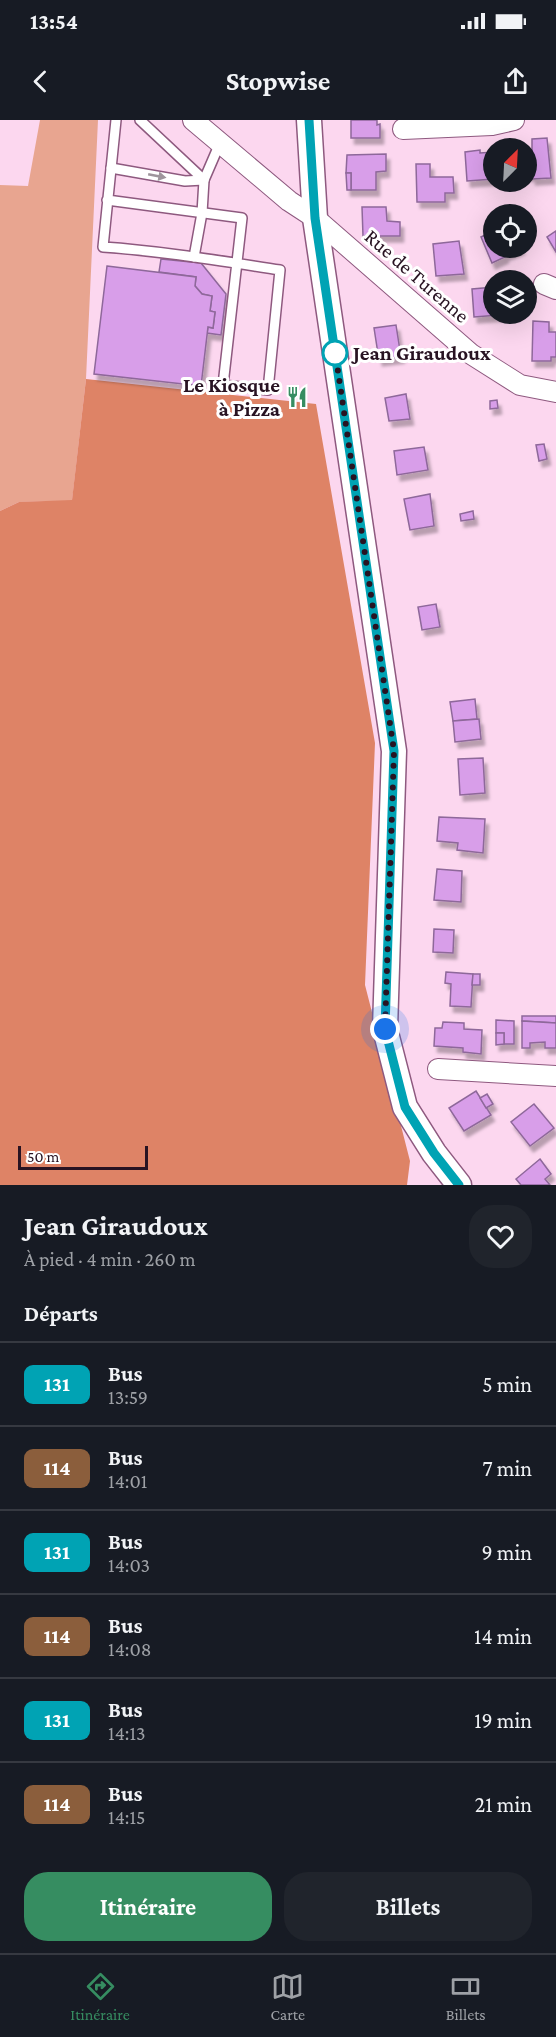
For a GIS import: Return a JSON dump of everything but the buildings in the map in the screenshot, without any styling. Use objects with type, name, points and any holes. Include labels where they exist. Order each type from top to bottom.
[{"type":"street","name":"Rue de Turenne","points":[[194,120],[289,201],[315,218],[471,354],[520,385],[556,392]]},
{"type":"street","points":[[309,120],[315,218],[394,751],[385,1029],[405,1107],[434,1153],[459,1185]]},
{"type":"street","points":[[403,129],[492,125],[514,120]]},
{"type":"street","points":[[438,1069],[556,1076]]},
{"type":"lane","points":[[107,200],[242,218],[237,264],[223,385],[268,390],[280,270],[237,264],[194,257],[103,247],[107,200],[116,120]]},
{"type":"lane","points":[[140,120],[204,180]]},
{"type":"lane","points":[[194,257],[202,213],[204,180],[220,143]]},
{"type":"lane","points":[[111,168],[184,181],[204,180]]},
{"type":"shaded area","points":[[40,120],[98,120],[86,379],[72,501],[19,502],[0,511],[0,185],[28,186]]},
{"type":"shaded area","points":[[86,379],[316,404],[375,743],[365,985],[410,1161],[407,1185],[0,1185],[0,511],[19,502],[72,500]]},
{"type":"bus line","name":"131","points":[[309,120],[315,218],[394,751],[385,1029],[405,1107],[434,1153],[459,1185]]},
{"type":"place","name":"Jean Giraudoux","points":[[335,353]]},
{"type":"place","name":"Le Kiosque à Pizza","points":[[297,397]]},
{"type":"route","points":[[335,353],[335,351],[394,751],[385,1029]]}]
